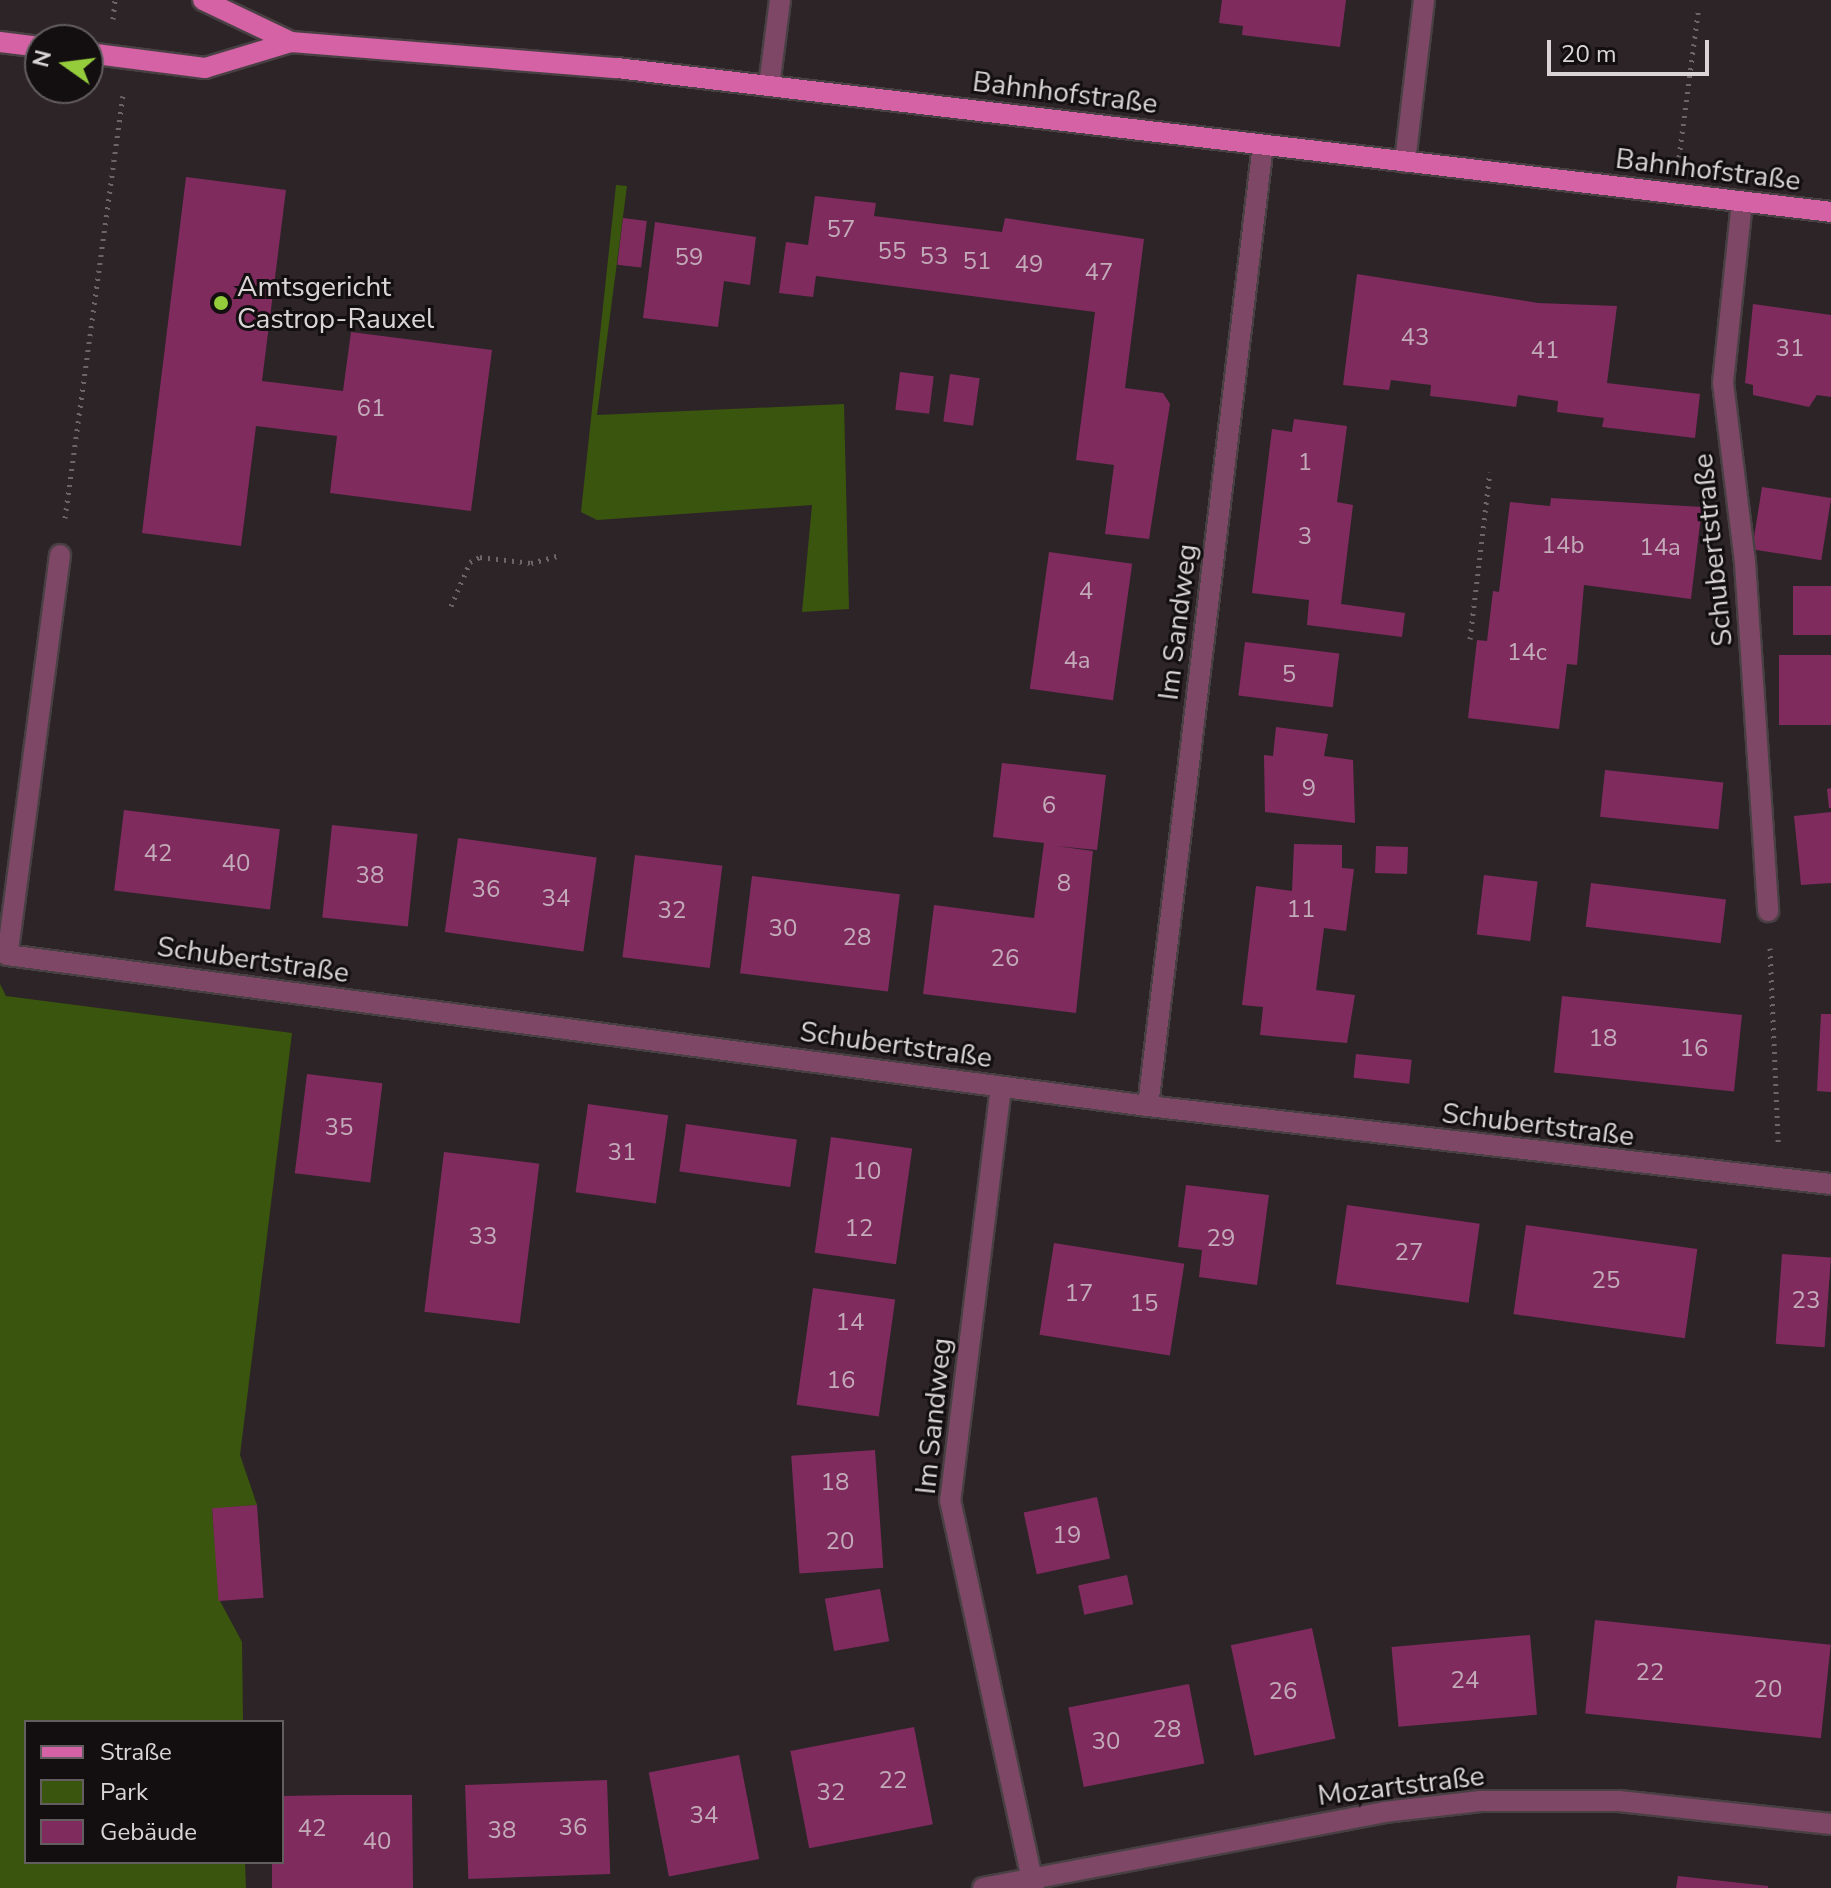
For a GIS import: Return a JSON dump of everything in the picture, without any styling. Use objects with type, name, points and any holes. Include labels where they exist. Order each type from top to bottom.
[{"type":"main road","name":"Bahnhofstraße","points":[[203,0],[291,42],[769,86],[1831,212]]},
{"type":"main road","points":[[0,42],[24,45]]},
{"type":"main road","name":"Bahnhofstraße","points":[[104,55],[205,68],[291,42]]},
{"type":"street","points":[[769,86],[780,0]]},
{"type":"street","points":[[1405,162],[1424,0]]},
{"type":"street","name":"Im Sandweg","points":[[1148,1106],[1263,145]]},
{"type":"street","name":"Schubertstraße","points":[[1742,202],[1723,383],[1745,562],[1768,911]]},
{"type":"street","name":"Schubertstraße","points":[[60,555],[7,955],[1148,1106],[1778,1182],[1831,1184]]},
{"type":"street","name":"Im Sandweg","points":[[1001,1087],[950,1500],[1033,1883]]},
{"type":"street","name":"Mozartstraße","points":[[983,1888],[1033,1883],[1480,1801],[1619,1801],[1831,1824]]},
{"type":"path","points":[[1674,194],[1698,12]]},
{"type":"path","points":[[60,555],[128,58]]},
{"type":"path","points":[[1470,639],[1490,472]]},
{"type":"path","points":[[451,606],[470,562],[480,557],[531,563],[557,556]]},
{"type":"path","points":[[1768,911],[1778,1182]]},
{"type":"green space","points":[[616,185],[627,186],[597,415],[844,404],[849,609],[802,612],[812,505],[597,520],[581,512]]},
{"type":"green space","points":[[0,984],[6,996],[292,1033],[240,1455],[257,1505],[212,1509],[220,1601],[242,1642],[243,1720],[24,1720],[24,1864],[245,1864],[246,1888],[0,1888]]},
{"type":"building","points":[[1222,0],[1346,0],[1340,47],[1242,35],[1243,26],[1219,23]]},
{"type":"building","points":[[186,177],[286,190],[262,381],[343,391],[351,332],[492,350],[471,511],[330,493],[337,436],[256,426],[241,546],[142,533]]},
{"type":"building","points":[[815,196],[876,203],[874,216],[1002,232],[1005,218],[1144,239],[1125,388],[1163,393],[1170,404],[1149,539],[1105,534],[1114,465],[1076,460],[1095,312],[816,276],[813,297],[779,293],[786,242],[808,245]]},
{"type":"building","points":[[623,218],[647,221],[641,268],[617,265]]},
{"type":"building","points":[[655,222],[756,237],[750,285],[724,281],[718,327],[643,318]]},
{"type":"building","points":[[1357,274],[1538,303],[1617,306],[1607,383],[1700,394],[1695,438],[1602,427],[1604,418],[1557,412],[1558,401],[1518,395],[1516,407],[1430,396],[1431,385],[1391,380],[1389,390],[1343,385]]},
{"type":"building","points":[[1753,304],[1831,315],[1831,397],[1817,395],[1809,407],[1753,395],[1753,385],[1745,383]]},
{"type":"building","points":[[900,372],[934,376],[929,414],[895,410]]},
{"type":"building","points":[[950,374],[980,378],[973,426],[943,422]]},
{"type":"building","points":[[1294,419],[1347,426],[1337,502],[1353,505],[1341,604],[1405,613],[1402,637],[1307,625],[1309,600],[1252,593],[1272,429],[1292,432]]},
{"type":"building","points":[[1762,487],[1831,498],[1821,560],[1752,549]]},
{"type":"building","points":[[1551,498],[1702,507],[1691,599],[1584,585],[1577,665],[1567,664],[1559,729],[1468,718],[1477,640],[1487,641],[1493,591],[1499,592],[1510,502],[1550,506]]},
{"type":"building","points":[[1049,552],[1132,564],[1113,700],[1030,689]]},
{"type":"building","points":[[1793,586],[1831,586],[1831,635],[1793,635]]},
{"type":"building","points":[[1245,642],[1339,654],[1333,707],[1238,696]]},
{"type":"building","points":[[1779,655],[1831,655],[1831,725],[1779,725]]},
{"type":"building","points":[[1276,727],[1328,734],[1324,756],[1353,760],[1355,823],[1265,812],[1264,755],[1273,756]]},
{"type":"building","points":[[1002,763],[1106,775],[1097,850],[1056,846],[1093,851],[1076,1013],[923,994],[934,905],[1034,918],[1044,843],[993,837]]},
{"type":"building","points":[[1605,770],[1723,782],[1718,829],[1600,817]]},
{"type":"building","points":[[1831,788],[1831,808],[1829,808],[1827,789]]},
{"type":"building","points":[[124,810],[280,829],[270,910],[114,890]]},
{"type":"building","points":[[1831,812],[1831,883],[1801,885],[1794,816]]},
{"type":"building","points":[[332,825],[418,834],[408,926],[322,917]]},
{"type":"building","points":[[458,838],[597,857],[583,952],[445,932]]},
{"type":"building","points":[[1294,844],[1342,845],[1342,868],[1354,869],[1346,931],[1324,928],[1316,990],[1355,995],[1347,1043],[1260,1035],[1263,1007],[1242,1005],[1256,886],[1292,891]]},
{"type":"building","points":[[1376,846],[1408,847],[1407,874],[1375,873]]},
{"type":"building","points":[[635,855],[722,866],[710,968],[622,957]]},
{"type":"building","points":[[1484,875],[1538,882],[1530,941],[1477,935]]},
{"type":"building","points":[[752,876],[900,894],[888,991],[740,973]]},
{"type":"building","points":[[1591,883],[1726,900],[1721,943],[1586,927]]},
{"type":"building","points":[[1562,996],[1742,1015],[1734,1091],[1554,1073]]},
{"type":"building","points":[[1821,1014],[1831,1014],[1831,1092],[1817,1091]]},
{"type":"building","points":[[1356,1054],[1412,1060],[1409,1084],[1353,1078]]},
{"type":"building","points":[[307,1074],[382,1083],[370,1183],[295,1173]]},
{"type":"building","points":[[588,1104],[668,1115],[656,1203],[576,1192]]},
{"type":"building","points":[[686,1124],[797,1140],[790,1187],[679,1172]]},
{"type":"building","points":[[831,1137],[912,1148],[896,1264],[815,1253]]},
{"type":"building","points":[[444,1152],[539,1164],[520,1323],[424,1312]]},
{"type":"building","points":[[1186,1185],[1269,1195],[1257,1285],[1199,1277],[1202,1250],[1178,1247]]},
{"type":"building","points":[[1347,1205],[1480,1224],[1469,1303],[1336,1284]]},
{"type":"building","points":[[1526,1225],[1697,1249],[1685,1338],[1513,1314]]},
{"type":"building","points":[[1054,1243],[1184,1264],[1170,1356],[1039,1335]]},
{"type":"building","points":[[1782,1254],[1831,1257],[1825,1347],[1776,1344]]},
{"type":"building","points":[[813,1288],[895,1300],[879,1416],[797,1405]]},
{"type":"building","points":[[875,1450],[883,1568],[799,1574],[791,1456]]},
{"type":"building","points":[[1097,1497],[1110,1559],[1037,1574],[1024,1513]]},
{"type":"building","points":[[257,1505],[263,1598],[219,1601],[212,1508]]},
{"type":"building","points":[[1127,1575],[1133,1604],[1084,1615],[1078,1585]]},
{"type":"building","points":[[880,1589],[889,1641],[834,1651],[825,1599]]},
{"type":"building","points":[[1595,1620],[1831,1645],[1821,1738],[1585,1713]]},
{"type":"building","points":[[1312,1628],[1335,1739],[1254,1756],[1231,1645]]},
{"type":"building","points":[[1530,1635],[1537,1715],[1399,1727],[1392,1647]]},
{"type":"building","points":[[1189,1684],[1204,1764],[1084,1787],[1068,1707]]},
{"type":"building","points":[[914,1727],[933,1824],[809,1848],[790,1751]]},
{"type":"building","points":[[739,1755],[759,1859],[669,1877],[649,1773]]},
{"type":"building","points":[[607,1780],[610,1874],[468,1879],[465,1785]]},
{"type":"building","points":[[412,1795],[413,1888],[272,1888],[272,1864],[284,1864],[284,1796]]},
{"type":"building","points":[[1678,1876],[1768,1886],[1768,1888],[1676,1888]]},
{"type":"place","name":"Amtsgericht Castrop-Rauxel","points":[[221,303]]}]
